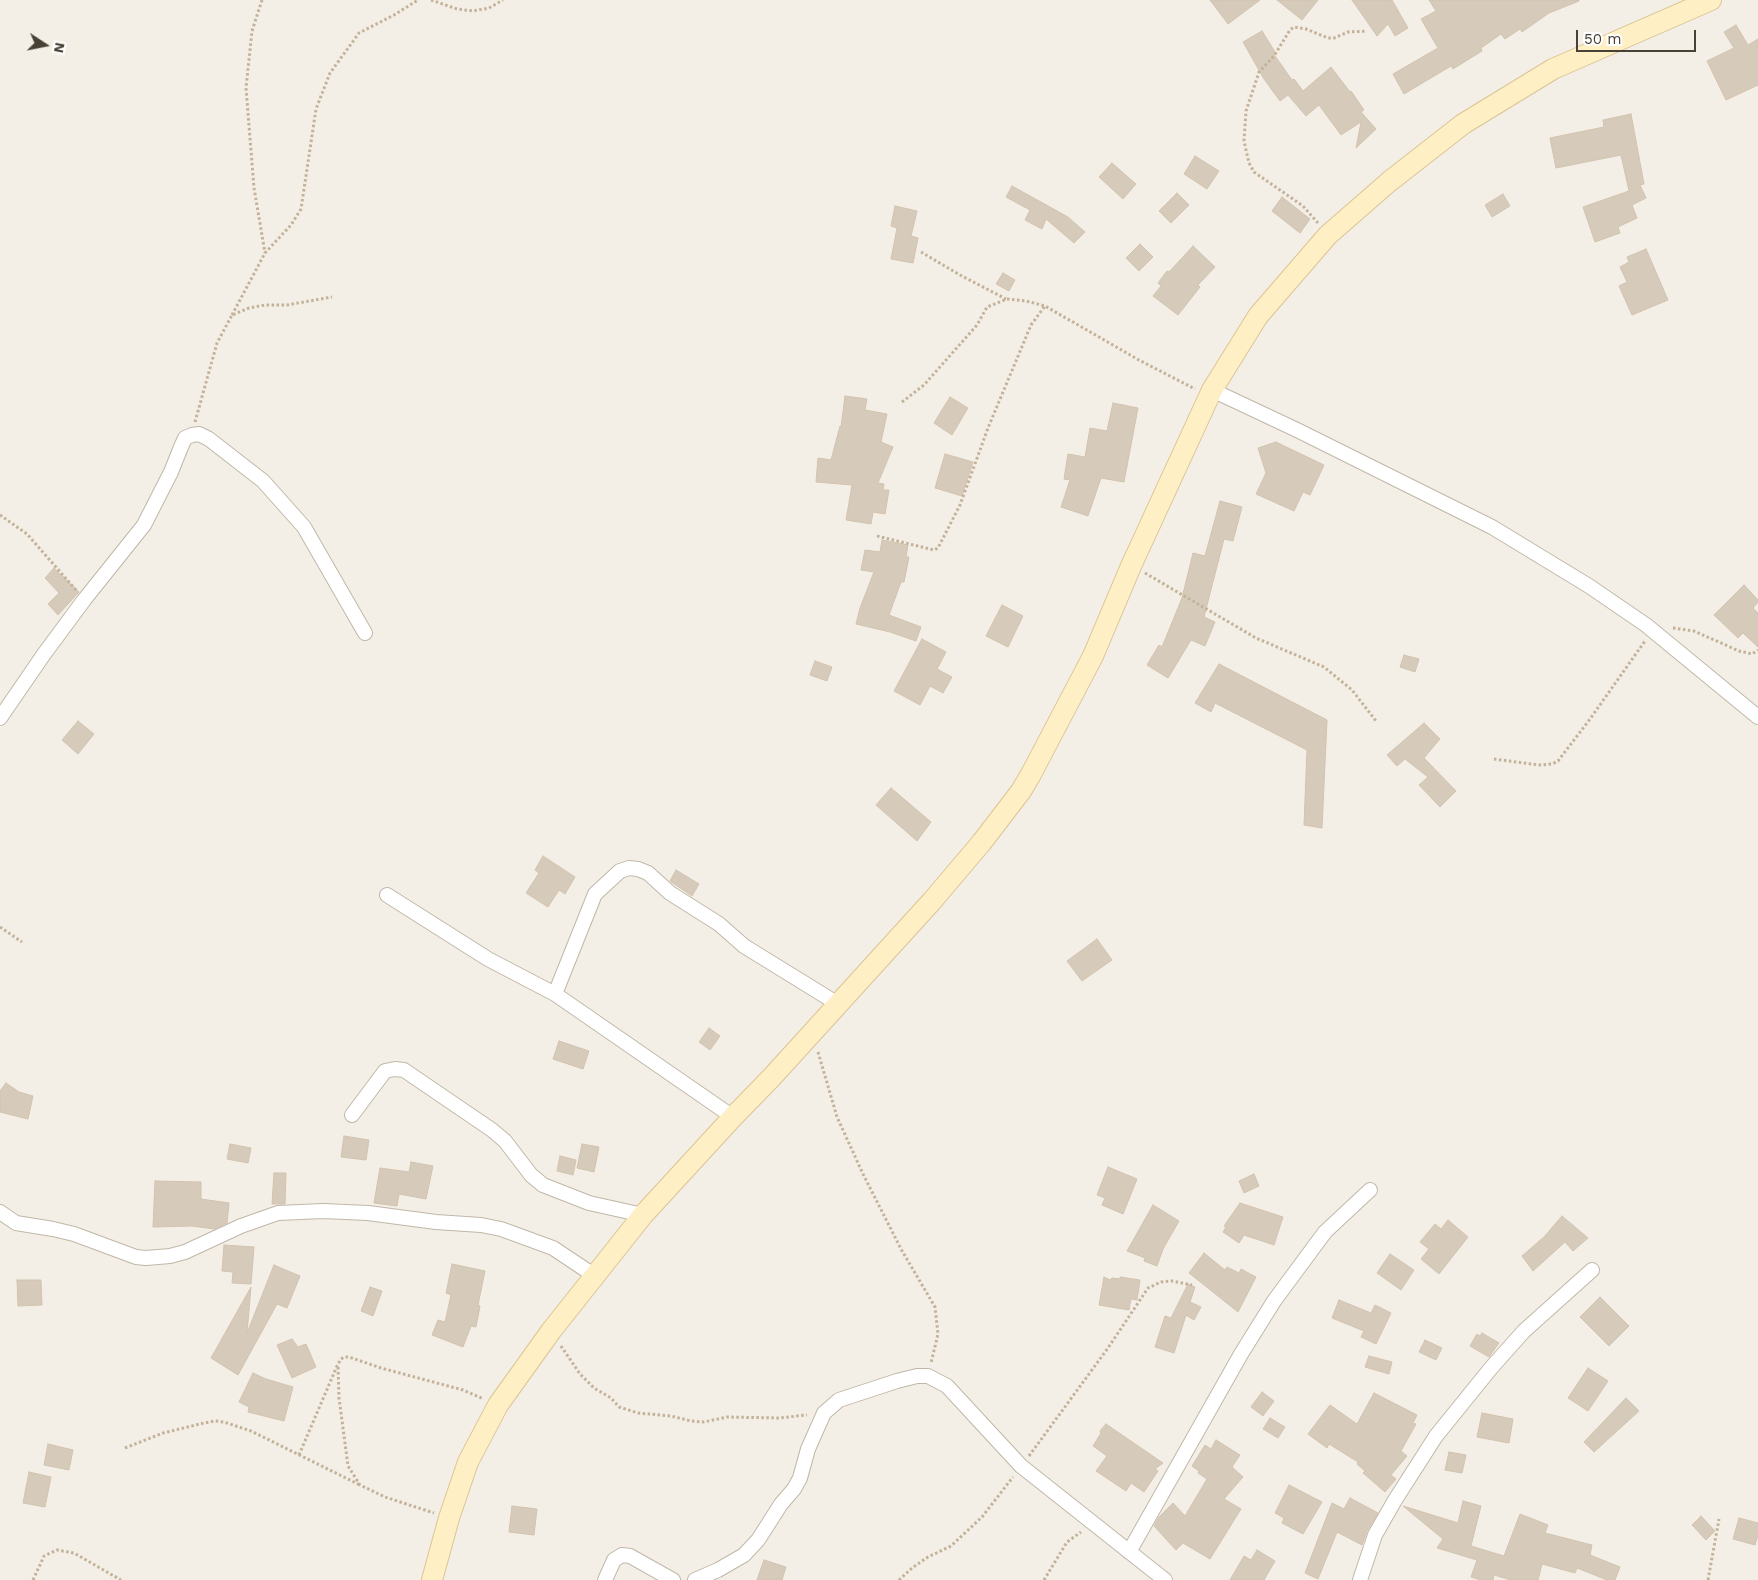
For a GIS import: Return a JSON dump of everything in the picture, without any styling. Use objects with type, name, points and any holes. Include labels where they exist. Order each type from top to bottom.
[{"type":"main road","points":[[432,1580],[449,1518],[468,1462],[498,1405],[551,1331],[644,1215],[938,894],[982,842],[1021,791],[1093,656],[1211,393],[1258,316],[1328,234],[1390,180],[1463,124],[1554,68],[1711,0]]},
{"type":"street","points":[[1211,393],[1322,442],[1492,526],[1589,586],[1650,628],[1758,717]]},
{"type":"street","points":[[0,718],[84,600],[144,525],[171,472],[181,446],[186,438],[192,434],[199,434],[209,439],[263,481],[304,527],[365,633]]},
{"type":"street","points":[[555,994],[595,894],[620,871],[629,868],[648,873],[670,893],[719,924],[744,946],[838,1004]]},
{"type":"street","points":[[387,894],[488,959],[555,994],[733,1117]]},
{"type":"street","points":[[352,1115],[385,1071],[404,1070],[492,1130],[505,1141],[531,1176],[543,1185],[589,1203],[644,1215]]},
{"type":"street","points":[[1129,1552],[1241,1354],[1274,1301],[1325,1232],[1370,1190]]},
{"type":"street","points":[[0,1212],[16,1223],[74,1234],[146,1258],[170,1256],[185,1252],[241,1226],[278,1213],[315,1211],[368,1213],[436,1222],[481,1225],[501,1229],[553,1248],[595,1276]]},
{"type":"street","points":[[1360,1580],[1375,1535],[1436,1436],[1491,1368],[1524,1331],[1592,1270]]},
{"type":"street","points":[[695,1580],[718,1570],[744,1555],[758,1540],[800,1478],[808,1449],[824,1412],[839,1400],[853,1394],[897,1380],[928,1376],[947,1386],[1021,1466],[1165,1580]]},
{"type":"street","points":[[606,1580],[614,1560],[622,1555],[630,1556],[648,1565],[672,1580]]},
{"type":"path","points":[[262,0],[252,30],[246,88],[254,188],[265,253]]},
{"type":"path","points":[[192,434],[217,342],[265,253],[291,225],[301,209],[316,109],[330,73],[359,33],[418,0]]},
{"type":"path","points":[[431,0],[457,9],[472,11],[489,8],[503,0]]},
{"type":"path","points":[[1328,234],[1303,206],[1254,172],[1249,163],[1244,141],[1246,111],[1259,72],[1274,56],[1290,30],[1294,27],[1306,29],[1328,38],[1334,38],[1348,32],[1366,30]]},
{"type":"path","points":[[921,252],[1007,299]]},
{"type":"path","points":[[232,315],[249,308],[265,305],[287,305],[332,297]]},
{"type":"path","points":[[902,402],[924,385],[977,325],[987,306],[1007,299],[1026,300],[1045,306],[1139,360],[1211,393]]},
{"type":"path","points":[[877,536],[934,550],[938,548],[960,505],[988,428],[1031,325],[1045,306]]},
{"type":"path","points":[[0,515],[27,534],[84,600]]},
{"type":"path","points":[[1132,566],[1256,638],[1324,666],[1352,690],[1376,721]]},
{"type":"path","points":[[1494,759],[1539,765],[1552,764],[1558,761],[1640,647],[1650,628],[1694,631],[1739,651],[1752,654],[1758,650]]},
{"type":"path","points":[[0,927],[22,942]]},
{"type":"path","points":[[812,1032],[838,1117],[863,1174],[901,1249],[934,1307],[938,1334],[928,1376]]},
{"type":"path","points":[[900,1580],[912,1568],[928,1557],[951,1546],[982,1517],[1108,1348],[1148,1288],[1161,1282],[1172,1281],[1192,1285]]},
{"type":"path","points":[[551,1331],[580,1374],[594,1388],[611,1398],[619,1407],[638,1414],[671,1416],[704,1422],[727,1418],[778,1418],[824,1412]]},
{"type":"path","points":[[299,1455],[342,1357],[349,1356],[381,1368],[463,1390],[498,1405]]},
{"type":"path","points":[[338,1364],[339,1398],[348,1466],[360,1485]]},
{"type":"path","points":[[125,1448],[163,1432],[215,1421],[224,1422],[251,1431],[385,1496],[449,1518]]},
{"type":"path","points":[[1708,1580],[1719,1519]]},
{"type":"path","points":[[1044,1580],[1067,1542],[1081,1532],[1096,1527]]},
{"type":"path","points":[[33,1580],[44,1556],[57,1550],[74,1553],[120,1580]]},
{"type":"building","points":[[1210,0],[1260,0],[1228,24]]},
{"type":"building","points":[[1277,0],[1318,0],[1302,20]]},
{"type":"building","points":[[1352,0],[1392,0],[1408,28],[1395,36],[1388,24],[1377,36]]},
{"type":"building","points":[[1429,0],[1579,1],[1549,13],[1522,32],[1520,29],[1505,39],[1501,34],[1481,48],[1482,51],[1453,69],[1451,66],[1404,94],[1393,74],[1438,48],[1421,19],[1436,11]]},
{"type":"building","points":[[1736,25],[1748,45],[1758,39],[1758,85],[1726,100],[1707,61],[1734,48],[1724,32]]},
{"type":"building","points":[[1262,31],[1275,52],[1273,53],[1292,80],[1294,79],[1303,91],[1331,67],[1364,110],[1361,112],[1376,129],[1356,148],[1361,122],[1341,135],[1319,105],[1306,116],[1288,95],[1280,101],[1264,79],[1243,42]]},
{"type":"building","points":[[1631,114],[1644,184],[1640,185],[1646,198],[1632,205],[1637,218],[1618,227],[1620,233],[1595,242],[1583,207],[1629,191],[1621,155],[1556,168],[1550,138],[1604,127],[1603,120]]},
{"type":"building","points":[[1195,156],[1219,171],[1207,189],[1184,174]]},
{"type":"building","points":[[1112,163],[1136,184],[1123,199],[1099,177]]},
{"type":"building","points":[[1012,186],[1068,217],[1085,232],[1074,243],[1046,219],[1042,229],[1025,220],[1030,210],[1006,197]]},
{"type":"building","points":[[1177,193],[1189,205],[1171,223],[1159,211]]},
{"type":"building","points":[[1503,194],[1510,206],[1492,217],[1485,205]]},
{"type":"building","points":[[1282,197],[1310,219],[1300,233],[1272,211]]},
{"type":"building","points":[[895,206],[917,211],[911,236],[918,238],[913,263],[891,259],[897,228],[891,226]]},
{"type":"building","points":[[1140,244],[1153,257],[1139,271],[1126,258]]},
{"type":"building","points":[[1193,246],[1215,267],[1198,285],[1200,287],[1178,315],[1153,296],[1161,286],[1158,283],[1167,271],[1169,272]]},
{"type":"building","points":[[1646,249],[1668,300],[1632,315],[1619,286],[1627,282],[1620,267],[1629,262],[1627,257]]},
{"type":"building","points":[[1003,273],[1015,280],[1009,291],[996,284]]},
{"type":"building","points":[[845,396],[867,399],[865,410],[887,414],[881,442],[893,447],[878,483],[884,484],[883,490],[889,490],[885,514],[873,512],[871,524],[846,520],[852,485],[816,482],[818,458],[831,460],[841,427]]},
{"type":"building","points":[[950,397],[968,408],[952,435],[934,423]]},
{"type":"building","points":[[1113,403],[1138,408],[1124,482],[1101,478],[1088,516],[1061,507],[1070,480],[1064,479],[1068,454],[1085,457],[1090,428],[1107,431]]},
{"type":"building","points":[[1276,442],[1324,465],[1310,495],[1303,492],[1294,511],[1256,494],[1266,473],[1258,448]]},
{"type":"building","points":[[945,454],[973,462],[962,496],[935,488]]},
{"type":"building","points":[[1220,501],[1242,507],[1233,541],[1224,539],[1204,617],[1215,622],[1205,646],[1191,640],[1168,678],[1147,665],[1159,645],[1162,647],[1182,598],[1193,553],[1205,556]]},
{"type":"building","points":[[882,540],[908,545],[906,557],[909,557],[904,582],[901,582],[889,615],[921,627],[916,641],[890,632],[856,624],[874,572],[861,570],[865,550],[880,552]]},
{"type":"building","points":[[54,568],[79,592],[58,615],[48,604],[59,593],[45,578]]},
{"type":"building","points":[[1744,585],[1758,600],[1753,608],[1758,613],[1758,647],[1743,633],[1738,638],[1714,615]]},
{"type":"building","points":[[1002,605],[1023,616],[1008,647],[986,636]]},
{"type":"building","points":[[922,639],[946,652],[937,669],[952,677],[943,693],[930,686],[920,705],[894,691]]},
{"type":"building","points":[[1404,655],[1419,659],[1415,672],[1400,667]]},
{"type":"building","points":[[815,661],[832,667],[827,681],[810,675]]},
{"type":"building","points":[[1219,664],[1327,720],[1322,828],[1304,825],[1307,750],[1215,703],[1211,712],[1195,703]]},
{"type":"building","points":[[78,721],[94,734],[78,754],[62,740]]},
{"type":"building","points":[[1424,723],[1440,739],[1424,758],[1456,791],[1440,807],[1419,785],[1428,777],[1405,759],[1397,766],[1387,755]]},
{"type":"building","points":[[891,788],[931,822],[917,841],[876,805]]},
{"type":"building","points":[[543,856],[575,877],[565,894],[559,890],[548,907],[526,893],[539,873],[535,870]]},
{"type":"building","points":[[676,870],[699,884],[692,896],[670,881]]},
{"type":"building","points":[[1097,939],[1112,960],[1082,981],[1067,961]]},
{"type":"building","points":[[709,1028],[720,1036],[710,1050],[699,1042]]},
{"type":"building","points":[[559,1041],[589,1051],[583,1069],[553,1059]]},
{"type":"building","points":[[6,1083],[19,1092],[33,1096],[28,1119],[0,1112],[0,1091]]},
{"type":"building","points":[[344,1136],[369,1140],[366,1160],[341,1157]]},
{"type":"building","points":[[230,1144],[251,1148],[248,1163],[227,1159]]},
{"type":"building","points":[[582,1144],[599,1147],[594,1172],[577,1168]]},
{"type":"building","points":[[560,1156],[576,1160],[573,1175],[557,1171]]},
{"type":"building","points":[[411,1162],[433,1166],[426,1199],[399,1194],[397,1206],[374,1203],[380,1168],[409,1172]]},
{"type":"building","points":[[1108,1167],[1137,1179],[1123,1214],[1102,1205],[1105,1198],[1097,1195]]},
{"type":"building","points":[[274,1173],[286,1173],[285,1204],[272,1204]]},
{"type":"building","points":[[1254,1174],[1259,1186],[1244,1193],[1239,1181]]},
{"type":"building","points":[[155,1181],[201,1182],[201,1199],[229,1203],[227,1223],[214,1229],[192,1226],[153,1227]]},
{"type":"building","points":[[1240,1203],[1283,1217],[1274,1245],[1244,1235],[1239,1243],[1223,1232],[1226,1227],[1224,1226]]},
{"type":"building","points":[[1153,1205],[1179,1221],[1163,1249],[1157,1266],[1144,1261],[1145,1258],[1127,1251]]},
{"type":"building","points":[[1562,1216],[1588,1238],[1573,1251],[1565,1242],[1533,1271],[1522,1256],[1544,1237]]},
{"type":"building","points":[[1448,1220],[1468,1237],[1439,1274],[1421,1259],[1429,1249],[1420,1242],[1435,1224],[1441,1229]]},
{"type":"building","points":[[224,1245],[254,1247],[251,1284],[232,1283],[233,1272],[222,1271]]},
{"type":"building","points":[[1204,1253],[1225,1270],[1227,1267],[1239,1273],[1241,1269],[1256,1277],[1238,1312],[1189,1273]]},
{"type":"building","points":[[1390,1254],[1414,1270],[1401,1290],[1377,1273]]},
{"type":"building","points":[[452,1264],[485,1271],[478,1305],[480,1306],[476,1327],[471,1326],[463,1347],[432,1335],[438,1320],[445,1322],[451,1295],[446,1293]]},
{"type":"building","points":[[274,1265],[300,1276],[287,1308],[277,1304],[238,1375],[211,1358],[251,1287],[247,1333]]},
{"type":"building","points":[[1104,1277],[1110,1280],[1112,1278],[1120,1279],[1120,1277],[1140,1280],[1137,1300],[1131,1299],[1129,1310],[1099,1305]]},
{"type":"building","points":[[17,1280],[41,1280],[42,1305],[18,1306]]},
{"type":"building","points":[[1188,1284],[1195,1287],[1190,1302],[1201,1307],[1194,1320],[1186,1315],[1174,1353],[1155,1347],[1165,1316],[1171,1318]]},
{"type":"building","points":[[370,1287],[382,1291],[373,1316],[361,1311]]},
{"type":"building","points":[[1600,1297],[1629,1326],[1609,1346],[1580,1317]]},
{"type":"building","points":[[1339,1300],[1371,1313],[1375,1305],[1391,1313],[1376,1344],[1361,1337],[1364,1331],[1332,1318]]},
{"type":"building","points":[[1482,1333],[1499,1343],[1489,1357],[1470,1346],[1477,1334],[1480,1336]]},
{"type":"building","points":[[292,1339],[298,1347],[306,1344],[316,1367],[292,1378],[277,1345]]},
{"type":"building","points":[[1425,1340],[1442,1348],[1436,1360],[1419,1352]]},
{"type":"building","points":[[1369,1356],[1392,1362],[1389,1374],[1365,1367]]},
{"type":"building","points":[[1588,1368],[1608,1381],[1588,1411],[1568,1398]]},
{"type":"building","points":[[253,1373],[293,1387],[284,1421],[248,1412],[249,1407],[239,1402]]},
{"type":"building","points":[[1262,1392],[1274,1401],[1263,1416],[1251,1407]]},
{"type":"building","points":[[1374,1393],[1417,1415],[1413,1423],[1416,1424],[1401,1451],[1407,1456],[1391,1475],[1396,1479],[1385,1492],[1363,1473],[1365,1471],[1357,1464],[1358,1462],[1329,1444],[1327,1448],[1308,1434],[1330,1405],[1357,1424]]},
{"type":"building","points":[[1626,1398],[1639,1411],[1594,1452],[1584,1442]]},
{"type":"building","points":[[1482,1413],[1513,1419],[1509,1443],[1477,1437]]},
{"type":"building","points":[[1270,1418],[1285,1427],[1278,1438],[1263,1429]]},
{"type":"building","points":[[1106,1424],[1163,1463],[1155,1469],[1158,1471],[1144,1492],[1131,1483],[1126,1491],[1096,1471],[1107,1456],[1093,1446],[1101,1433],[1100,1431]]},
{"type":"building","points":[[1216,1440],[1240,1455],[1232,1467],[1243,1477],[1224,1499],[1241,1509],[1210,1559],[1183,1543],[1176,1550],[1154,1526],[1159,1517],[1173,1503],[1185,1516],[1207,1479],[1192,1466],[1205,1445],[1211,1449]]},
{"type":"building","points":[[48,1444],[73,1450],[69,1470],[44,1465]]},
{"type":"building","points":[[1449,1452],[1466,1455],[1462,1473],[1445,1470]]},
{"type":"building","points":[[29,1472],[51,1477],[45,1507],[23,1503]]},
{"type":"building","points":[[1289,1485],[1322,1502],[1303,1534],[1282,1523],[1284,1518],[1275,1513]]},
{"type":"building","points":[[1350,1498],[1378,1513],[1367,1531],[1362,1545],[1337,1532],[1318,1579],[1305,1573],[1332,1503],[1344,1509]]},
{"type":"building","points":[[1463,1501],[1481,1506],[1471,1546],[1504,1556],[1520,1514],[1548,1525],[1545,1533],[1592,1545],[1590,1555],[1620,1567],[1615,1580],[1607,1580],[1577,1568],[1575,1573],[1542,1564],[1538,1580],[1511,1580],[1494,1575],[1493,1580],[1481,1580],[1471,1577],[1477,1560],[1437,1548],[1443,1539],[1403,1506],[1458,1523]]},
{"type":"building","points":[[512,1506],[537,1509],[534,1535],[509,1532]]},
{"type":"building","points":[[1701,1516],[1715,1531],[1706,1540],[1692,1525]]},
{"type":"building","points":[[1739,1518],[1758,1523],[1758,1535],[1755,1545],[1733,1539]]},
{"type":"building","points":[[1257,1550],[1275,1561],[1264,1580],[1230,1580],[1244,1556],[1251,1560]]},
{"type":"building","points":[[764,1560],[786,1567],[782,1580],[757,1580]]}]
